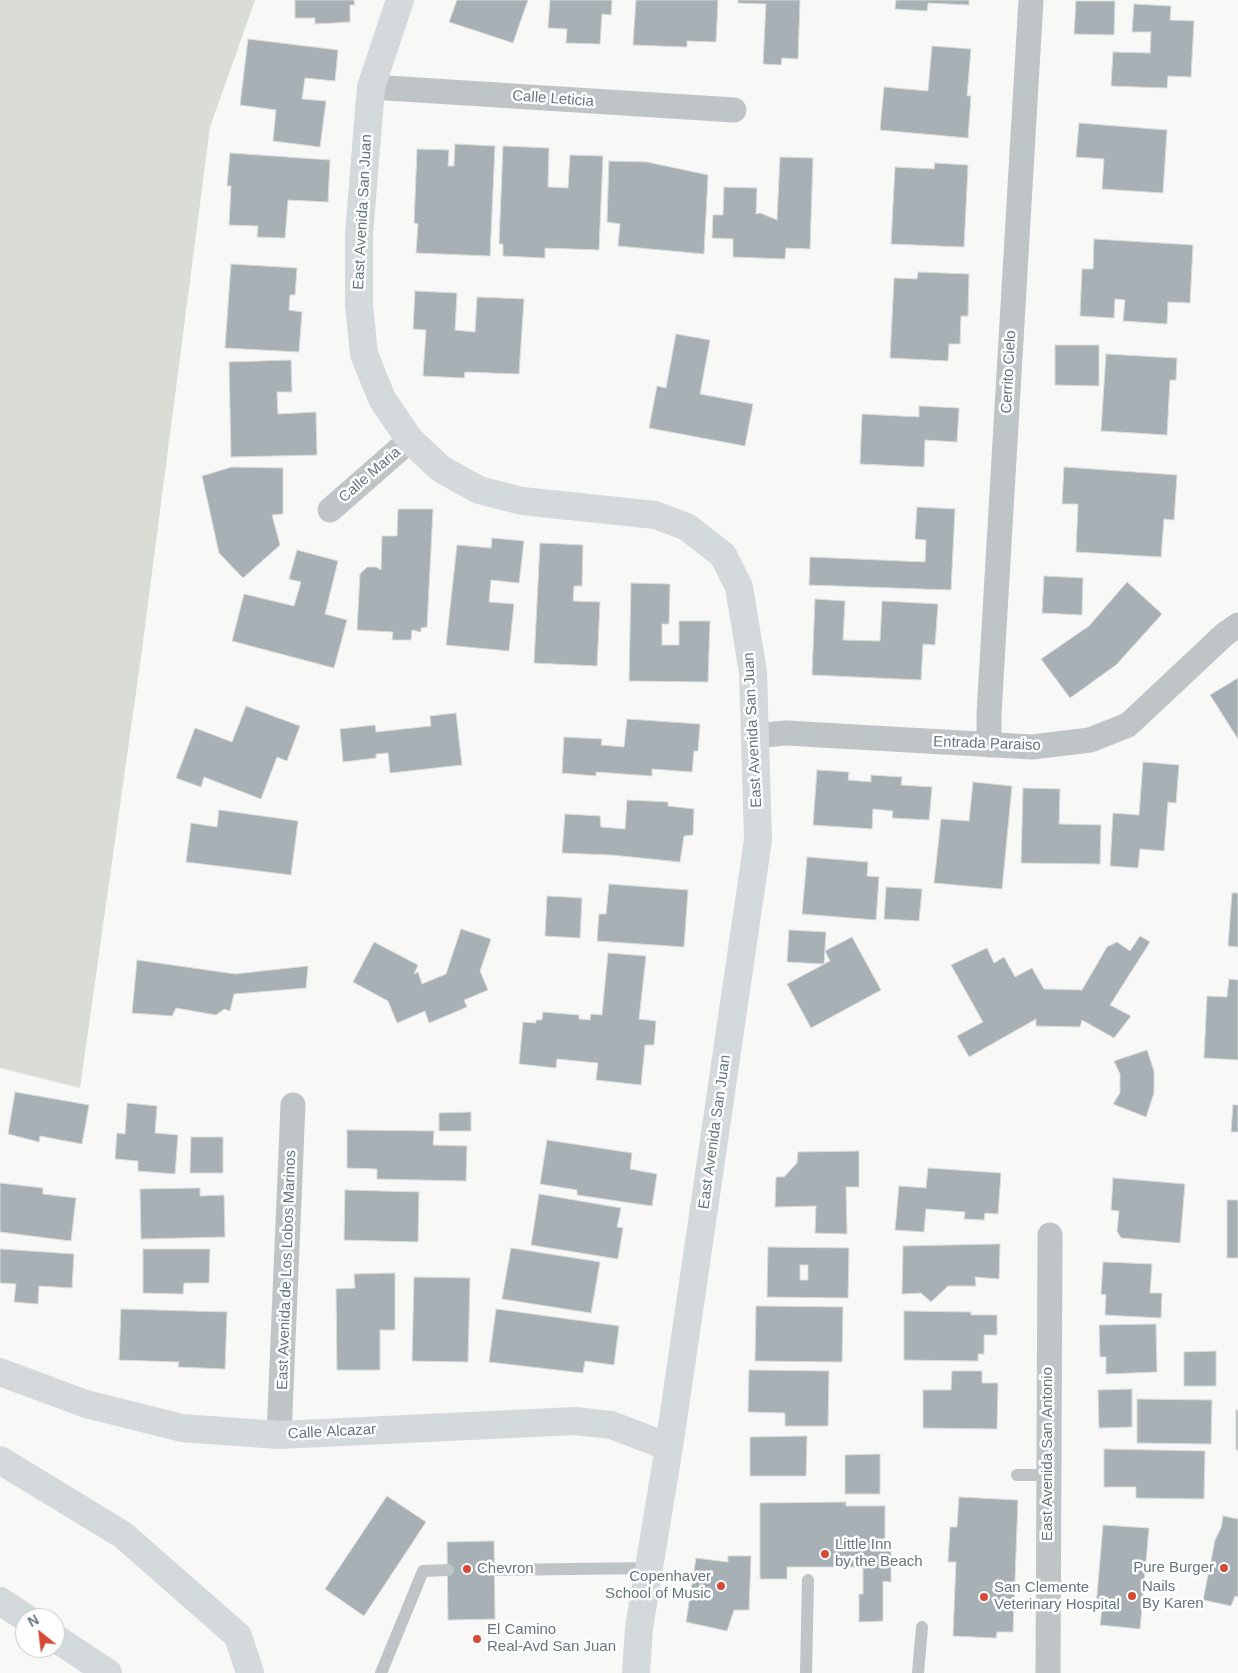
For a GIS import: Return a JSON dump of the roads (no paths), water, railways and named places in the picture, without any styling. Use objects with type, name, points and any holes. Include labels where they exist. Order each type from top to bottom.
[{"type":"main road","name":"East Avenida San Juan","points":[[400,0],[371,87],[359,234],[358,305],[364,354],[382,400],[410,440],[441,469],[479,490],[522,502],[655,515],[687,527],[723,555],[739,587],[753,672],[758,840],[669,1447],[639,1628],[636,1673]]},
{"type":"main road","name":"Calle Alcazar","points":[[0,1372],[86,1404],[182,1428],[278,1435],[575,1421],[611,1425],[669,1447]]},
{"type":"main road","points":[[0,1460],[123,1535],[238,1636],[250,1673]]},
{"type":"main road","points":[[0,1601],[15,1611]]},
{"type":"main road","points":[[65,1645],[108,1673]]},
{"type":"street","name":"Cerrito Cielo","points":[[989,745],[988,714],[1031,0]]},
{"type":"street","name":"Calle Leticia","points":[[371,87],[734,110]]},
{"type":"street","name":"Calle Maria","points":[[330,510],[410,440]]},
{"type":"street","name":"Entrada Paraiso","points":[[754,736],[786,733],[1032,747],[1090,740],[1128,725],[1225,634],[1238,625]]},
{"type":"street","name":"East Avenida de Los Lobos Marinos","points":[[278,1435],[293,1104]]},
{"type":"street","name":"East Avenida San Antonio","points":[[1048,1673],[1050,1236]]},
{"type":"lane","points":[[1017,1475],[1048,1475]]},
{"type":"lane","points":[[494,1570],[649,1568]]},
{"type":"lane","points":[[381,1673],[423,1570],[448,1570]]},
{"type":"lane","points":[[806,1673],[808,1580]]},
{"type":"lane","points":[[918,1673],[922,1627]]},
{"type":"place","name":"Little Inn by the Beach","points":[[825,1554]]},
{"type":"place","name":"Pure Burger","points":[[1224,1568]]},
{"type":"place","name":"Chevron","points":[[467,1569]]},
{"type":"place","name":"Copenhaver School of Music","points":[[721,1586]]},
{"type":"place","name":"Nails By Karen","points":[[1132,1596]]},
{"type":"place","name":"San Clemente Veterinary Hospital","points":[[984,1597]]},
{"type":"place","name":"El Camino Real-Avd San Juan","points":[[477,1639]]}]
